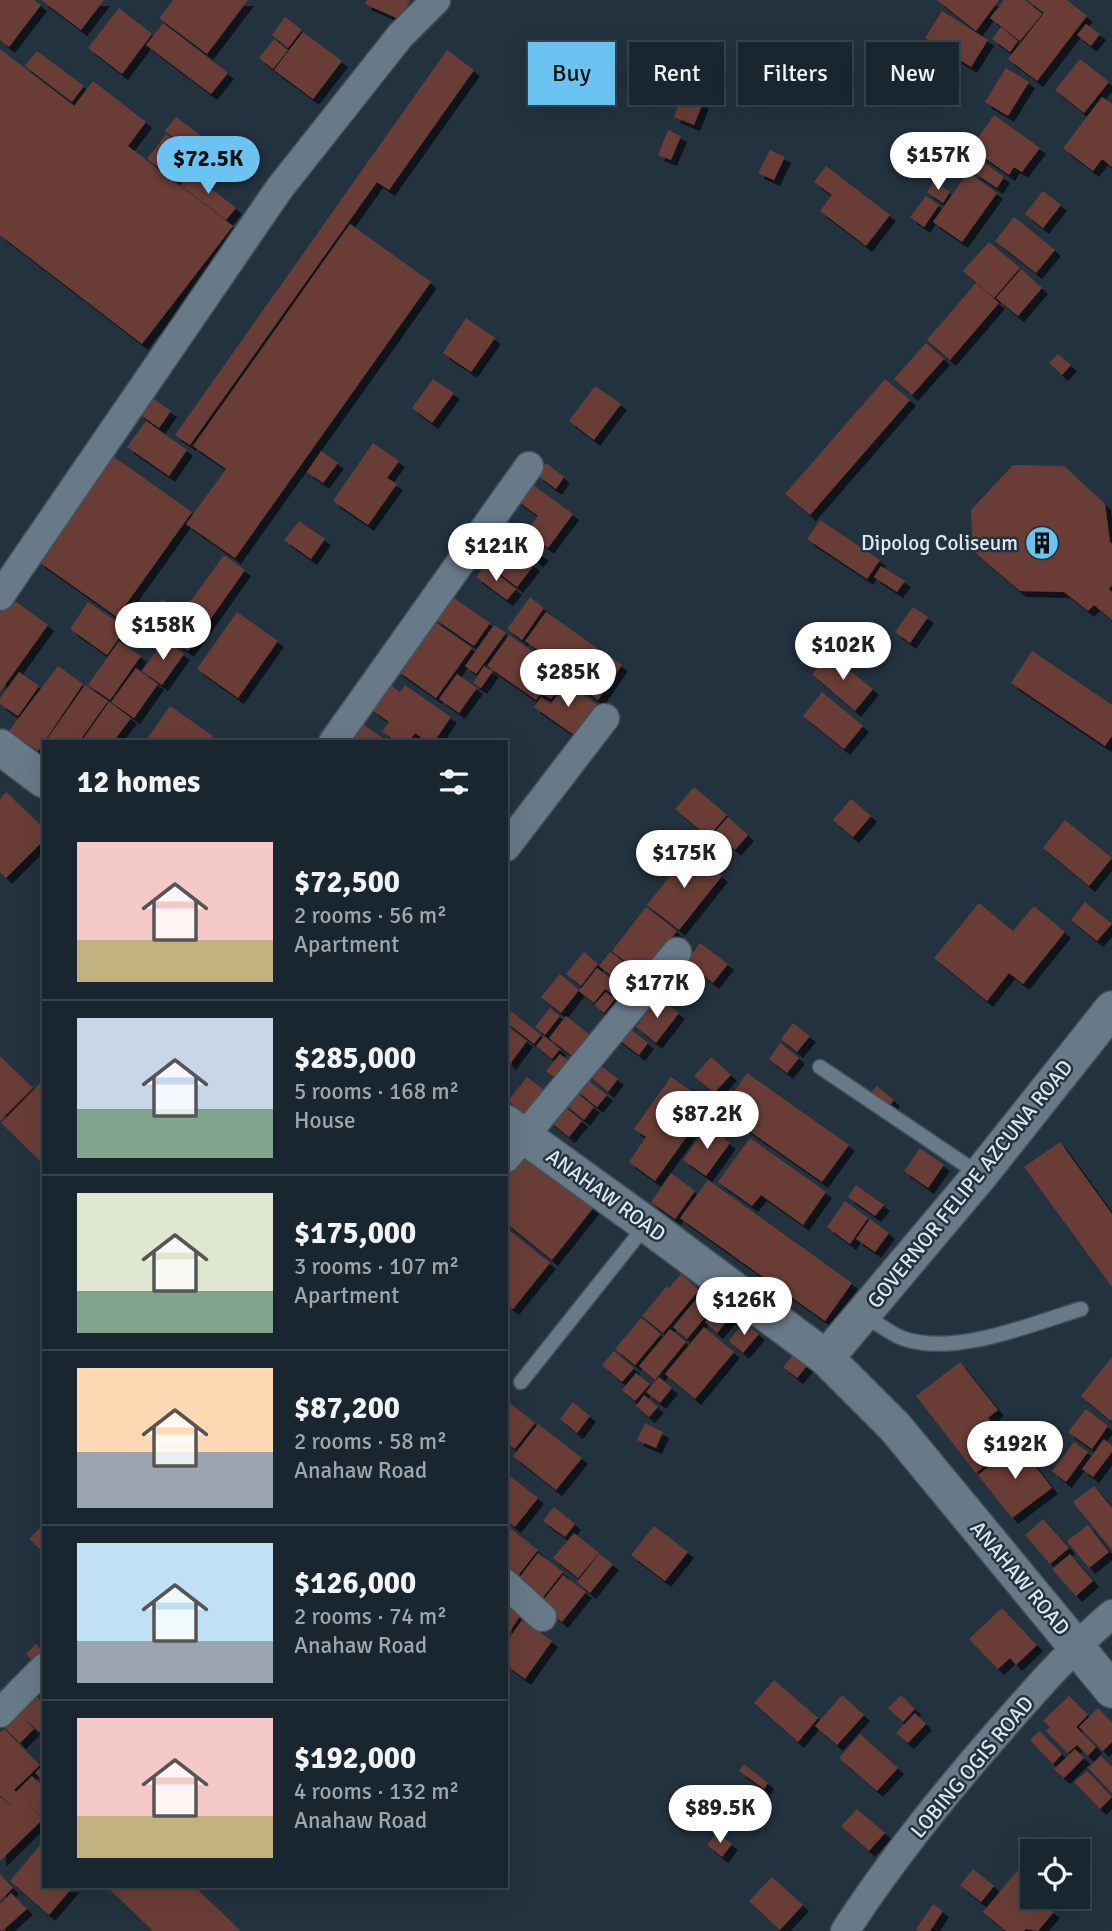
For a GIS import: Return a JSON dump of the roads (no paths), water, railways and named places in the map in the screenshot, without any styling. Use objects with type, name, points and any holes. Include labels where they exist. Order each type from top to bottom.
[{"type":"street","points":[[0,596],[279,189],[391,47],[436,0]]},
{"type":"street","points":[[334,740],[529,466]]},
{"type":"street","points":[[508,844],[605,718]]},
{"type":"street","points":[[0,747],[42,778]]},
{"type":"street","points":[[512,1139],[677,952]]},
{"type":"street","name":"GOVERNOR FELIPE AZCUNA ROAD","points":[[826,1358],[980,1175],[1112,1009]]},
{"type":"street","name":"ANAHAW ROAD","points":[[512,1139],[646,1224],[826,1358],[895,1427],[1112,1690]]},
{"type":"street","points":[[508,1586],[542,1617]]},
{"type":"street","name":"LOBING OGIS ROAD","points":[[845,1931],[921,1826],[976,1758],[1075,1646],[1112,1614]]},
{"type":"street","points":[[0,1713],[42,1670]]},
{"type":"lane","points":[[820,1067],[980,1175]]},
{"type":"lane","points":[[521,1382],[646,1224]]},
{"type":"lane","points":[[863,1314],[903,1339],[921,1343],[948,1343],[978,1339],[1081,1309]]},
{"type":"place","name":"Dipolog Coliseum","points":[[1042,543]]}]
